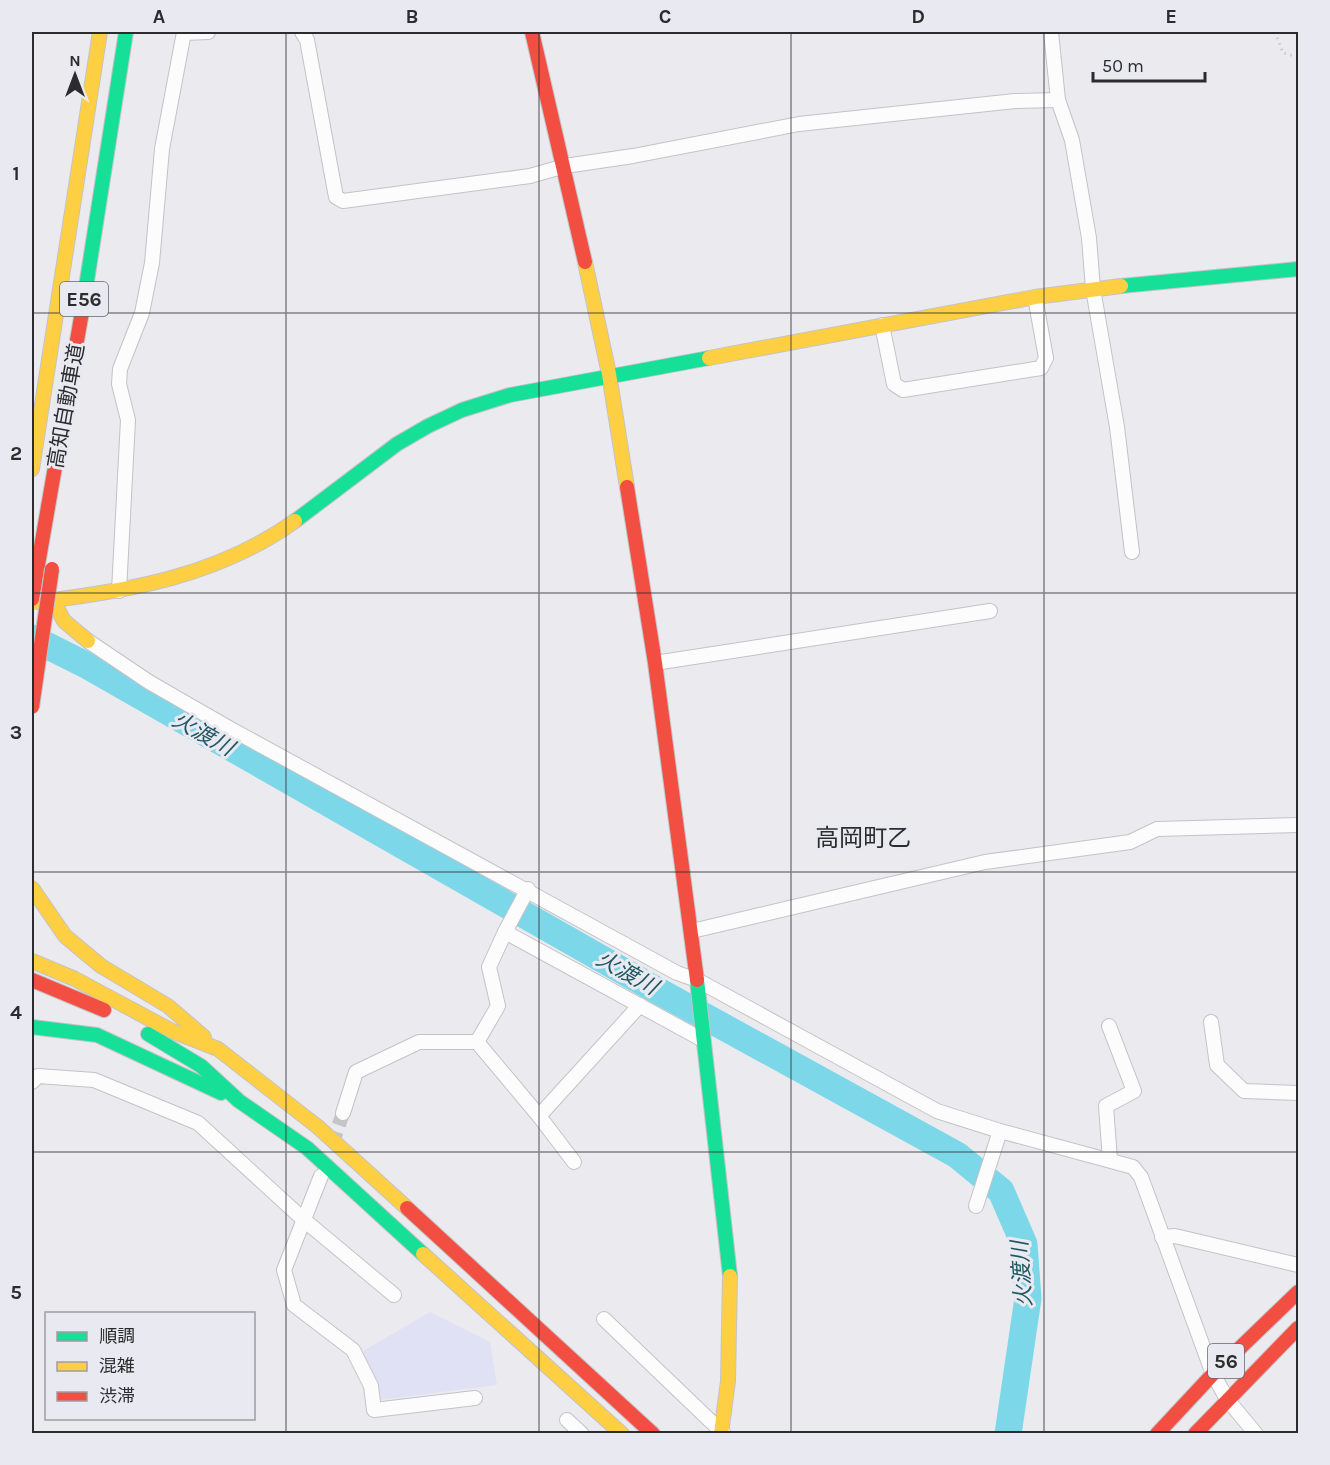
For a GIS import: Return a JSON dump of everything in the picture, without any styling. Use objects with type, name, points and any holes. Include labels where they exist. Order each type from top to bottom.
[{"type":"main road","name":"高知自動車道","points":[[32,469],[100,32]]},
{"type":"main road","name":"高知自動車道","points":[[45,568],[63,471],[69,393],[126,32]]},
{"type":"main road","points":[[532,32],[565,166],[609,374],[655,663],[692,931],[732,1292],[728,1381],[722,1433]]},
{"type":"main road","points":[[45,568],[32,601],[119,591],[160,583],[197,572],[264,542],[400,443],[417,432],[476,404],[609,374],[1035,297],[1093,289],[1299,269]]},
{"type":"main road","points":[[32,707],[45,568]]},
{"type":"main road","points":[[52,600],[64,621],[88,641]]},
{"type":"main road","points":[[32,888],[65,936],[101,966],[168,1006],[218,1049],[318,1127],[653,1434]]},
{"type":"main road","points":[[32,961],[75,979],[172,1031],[218,1049]]},
{"type":"main road","points":[[32,981],[122,1018],[201,1066],[239,1101],[307,1148],[622,1434]]},
{"type":"main road","points":[[32,1027],[97,1035],[239,1101]]},
{"type":"main road","name":"56","points":[[1157,1434],[1213,1374],[1299,1292]]},
{"type":"main road","name":"56","points":[[1195,1434],[1299,1328]]},
{"type":"street","points":[[119,591],[128,420],[119,384],[120,369],[142,313],[152,263],[162,149],[184,32],[208,32]]},
{"type":"street","points":[[302,32],[307,40],[336,197],[343,201],[530,176],[565,166],[633,156],[799,124],[1015,101],[1058,99]]},
{"type":"street","points":[[1051,32],[1058,99],[1072,140],[1081,186],[1089,238],[1093,289],[1117,427],[1132,552]]},
{"type":"street","points":[[882,325],[894,384],[903,390],[1041,368],[1046,358],[1035,297]]},
{"type":"street","points":[[655,663],[990,611]]},
{"type":"street","points":[[88,641],[149,682],[525,893],[937,1111],[1000,1131],[1133,1167],[1141,1178],[1213,1374],[1227,1399],[1256,1434]]},
{"type":"street","points":[[692,931],[985,862],[1130,842],[1157,829],[1299,825]]},
{"type":"street","points":[[477,1042],[498,1006],[489,967],[525,893]]},
{"type":"street","points":[[507,928],[640,1005],[703,1034]]},
{"type":"street","points":[[539,1116],[640,1005]]},
{"type":"street","points":[[1211,1022],[1217,1065],[1244,1091],[1299,1093]]},
{"type":"street","points":[[1109,1026],[1134,1091],[1106,1106],[1110,1160]]},
{"type":"street","points":[[343,1113],[356,1072],[419,1042],[477,1042]]},
{"type":"street","points":[[477,1042],[574,1162]]},
{"type":"street","points":[[32,1082],[38,1076],[94,1080],[198,1123],[304,1220],[394,1295]]},
{"type":"street","points":[[976,1206],[1000,1131]]},
{"type":"street","points":[[321,1176],[285,1270],[294,1305],[353,1350],[371,1386],[374,1410],[475,1398]]},
{"type":"street","points":[[1162,1237],[1175,1236],[1299,1265]]},
{"type":"street","points":[[604,1319],[722,1433]]},
{"type":"street","points":[[567,1420],[582,1434]]},
{"type":"path","points":[[1275,32],[1282,53],[1299,57]]},
{"type":"shaded area","points":[[430,1312],[490,1342],[497,1385],[379,1400],[363,1351]]},
{"type":"waterway","name":"火渡川","points":[[32,638],[88,666],[651,987],[957,1155],[1001,1191],[1024,1244],[1028,1298],[1008,1434]]},
{"type":"tunnel","points":[[332,1145],[343,1113]]},
{"type":"traffic: fast","points":[[83,306],[126,32]]},
{"type":"traffic: fast","points":[[1121,286],[1298,269]]},
{"type":"traffic: fast","points":[[295,521],[397,444],[462,410],[510,395],[709,358]]},
{"type":"traffic: fast","points":[[697,980],[730,1276]]},
{"type":"traffic: fast","points":[[32,1027],[97,1035],[221,1093]]},
{"type":"traffic: fast","points":[[148,1034],[201,1066],[239,1101],[307,1148],[423,1254]]},
{"type":"traffic: slow","points":[[32,469],[100,32]]},
{"type":"traffic: slow","points":[[585,262],[609,374],[627,487]]},
{"type":"traffic: slow","points":[[709,358],[1035,297],[1121,286]]},
{"type":"traffic: slow","points":[[37,602],[139,586],[204,568],[266,540],[295,521]]},
{"type":"traffic: slow","points":[[53,600],[64,621],[88,641]]},
{"type":"traffic: slow","points":[[32,888],[65,936],[101,966],[168,1006],[204,1037]]},
{"type":"traffic: slow","points":[[32,961],[75,979],[172,1031],[218,1049],[318,1127],[407,1208]]},
{"type":"traffic: slow","points":[[423,1254],[622,1434]]},
{"type":"traffic: slow","points":[[721,1434],[728,1381],[730,1276]]},
{"type":"traffic: jam","points":[[532,32],[585,262]]},
{"type":"traffic: jam","points":[[32,599],[83,306]]},
{"type":"traffic: jam","points":[[627,487],[655,663],[697,980]]},
{"type":"traffic: jam","points":[[32,707],[52,569]]},
{"type":"traffic: jam","points":[[32,980],[104,1010]]},
{"type":"traffic: jam","points":[[407,1208],[653,1434]]},
{"type":"traffic: jam","points":[[1157,1434],[1213,1374],[1298,1292]]},
{"type":"traffic: jam","points":[[1195,1434],[1298,1328]]},
{"type":"district","name":"高岡町乙","points":[[863,838]]}]
